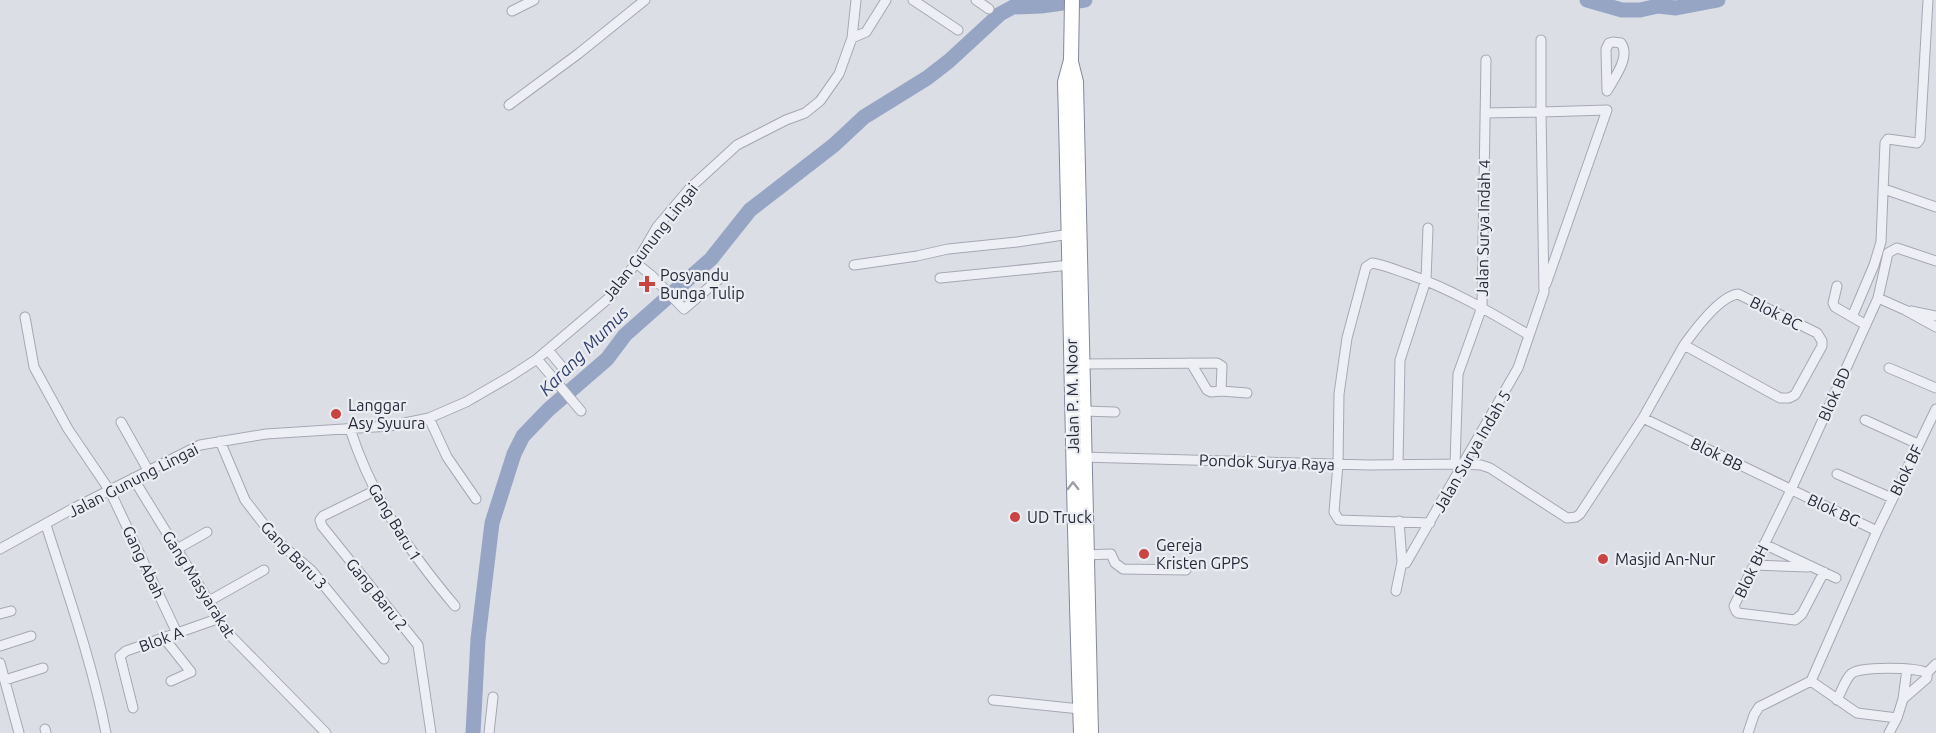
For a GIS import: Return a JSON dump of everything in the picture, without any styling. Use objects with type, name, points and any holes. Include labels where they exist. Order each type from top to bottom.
[{"type":"highway","name":"Jalan P. M. Noor","points":[[1072,0],[1071,60],[1065,82],[1070,234],[1082,364],[1083,411],[1078,457],[1086,555],[1081,733]]},
{"type":"highway","name":"Jalan P. M. Noor","points":[[1071,60],[1076,82],[1073,267],[1083,706],[1091,733]]},
{"type":"street","points":[[512,11],[534,0]]},
{"type":"street","name":"Jalan Gunung Lingai","points":[[0,549],[72,509],[200,445],[266,434],[390,426],[429,418],[466,402],[537,358],[609,297],[636,263],[657,227],[690,188],[737,145],[805,113],[820,101],[839,74],[852,38],[856,0]]},
{"type":"street","points":[[852,38],[868,34],[885,0]]},
{"type":"street","points":[[913,0],[958,30]]},
{"type":"street","points":[[976,0],[989,9]]},
{"type":"street","points":[[1847,314],[1874,265],[1881,242],[1884,147],[1887,140],[1917,143],[1920,139],[1928,0]]},
{"type":"street","points":[[509,105],[578,54],[638,2]]},
{"type":"street","name":"Jalan Surya Indah 5","points":[[1541,40],[1544,292]]},
{"type":"street","name":"Jalan Surya Indah 5","points":[[1402,562],[1408,561],[1459,464],[1518,368],[1607,110],[1606,49],[1609,44],[1621,43],[1625,55],[1607,91]]},
{"type":"street","name":"Jalan Surya Indah 4","points":[[1459,464],[1458,374],[1482,307],[1486,60]]},
{"type":"street","points":[[1485,113],[1607,110]]},
{"type":"street","points":[[1884,189],[1936,207]]},
{"type":"street","points":[[1398,464],[1400,360],[1426,280],[1428,228]]},
{"type":"street","points":[[854,265],[948,249],[1070,234]]},
{"type":"street","name":"Blok BD","points":[[1791,490],[1878,298],[1888,254],[1894,248],[1936,261]]},
{"type":"street","points":[[636,263],[665,289],[682,309],[686,309],[719,279]]},
{"type":"street","points":[[1430,523],[1339,520],[1334,512],[1338,464],[1339,394],[1347,338],[1366,267],[1372,263],[1381,264],[1426,280],[1482,307],[1529,335]]},
{"type":"street","points":[[940,278],[1073,267]]},
{"type":"street","points":[[1837,286],[1833,303],[1835,307],[1866,325]]},
{"type":"street","name":"Blok BC","points":[[1459,464],[1481,465],[1490,468],[1567,518],[1573,518],[1580,514],[1642,418],[1684,345],[1696,328],[1728,297],[1733,295],[1745,297],[1817,333],[1822,341],[1822,346],[1795,394],[1789,398],[1780,398],[1684,345]]},
{"type":"street","points":[[1878,298],[1936,327]]},
{"type":"street","points":[[1905,310],[1936,316]]},
{"type":"street","name":"Gang Abah","points":[[25,317],[34,366],[68,429],[110,490],[177,633]]},
{"type":"street","points":[[548,350],[563,368]]},
{"type":"street","points":[[537,358],[579,409]]},
{"type":"street","points":[[1191,363],[1207,390],[1246,393]]},
{"type":"street","points":[[1082,364],[1217,363],[1222,366],[1221,391]]},
{"type":"street","points":[[1890,368],[1936,388]]},
{"type":"street","name":"Blok BF","points":[[1811,681],[1892,498],[1936,409]]},
{"type":"street","points":[[1083,411],[1115,412]]},
{"type":"street","points":[[429,418],[447,457],[476,500]]},
{"type":"street","name":"Blok BB","points":[[1642,418],[1791,490]]},
{"type":"street","points":[[1865,420],[1918,444]]},
{"type":"street","points":[[121,422],[148,470]]},
{"type":"street","name":"Gang Baru 1","points":[[350,429],[374,491],[400,536],[427,574],[455,606]]},
{"type":"street","name":"Gang Baru 3","points":[[220,441],[245,500],[276,540],[312,571],[384,659]]},
{"type":"street","name":"Pondok Surya Raya","points":[[1078,457],[1338,464],[1459,464]]},
{"type":"street","points":[[1837,474],[1892,498]]},
{"type":"street","name":"Gang Masyarakat","points":[[133,478],[236,642],[326,733]]},
{"type":"street","name":"Blok BG","points":[[1791,490],[1877,531]]},
{"type":"street","name":"Blok BH","points":[[1791,490],[1734,606],[1736,611],[1792,620],[1798,618],[1824,572]]},
{"type":"street","name":"Gang Baru 2","points":[[374,491],[322,516],[320,520],[322,526],[418,645],[431,733]]},
{"type":"street","points":[[1396,591],[1402,562],[1399,521]]},
{"type":"street","points":[[46,525],[81,636],[106,733]]},
{"type":"street","points":[[177,549],[207,532]]},
{"type":"street","points":[[1764,544],[1836,578]]},
{"type":"street","points":[[1086,555],[1111,554],[1115,563],[1123,569],[1186,570]]},
{"type":"street","points":[[1754,566],[1814,568]]},
{"type":"street","points":[[209,601],[264,570]]},
{"type":"street","points":[[0,615],[11,611]]},
{"type":"street","name":"Blok A","points":[[133,708],[120,656],[126,651],[220,618]]},
{"type":"street","points":[[0,646],[31,636]]},
{"type":"street","points":[[164,638],[191,672],[171,681]]},
{"type":"street","points":[[0,663],[19,733]]},
{"type":"street","points":[[1904,699],[1927,678],[1927,673],[1936,664]]},
{"type":"street","points":[[5,680],[43,668]]},
{"type":"street","points":[[1837,700],[1849,676],[1857,670],[1907,669],[1922,670],[1927,673]]},
{"type":"street","points":[[1889,733],[1904,699],[1907,669]]},
{"type":"street","points":[[1748,733],[1759,707],[1811,681],[1857,713],[1896,718]]},
{"type":"street","points":[[489,733],[493,697]]},
{"type":"street","points":[[993,700],[1083,706]]},
{"type":"waterway","name":"Karang Mumus","points":[[473,733],[478,639],[492,523],[514,454],[523,436],[548,410],[607,359],[625,335],[711,259],[750,210],[834,145],[864,117],[927,78],[1000,14],[1013,7],[1085,0]]},
{"type":"waterway","name":"Karang Mumus","points":[[1587,0],[1622,10],[1640,10],[1658,6],[1676,8],[1718,0]]},
{"type":"place","name":"Posyandu Bunga Tulip","points":[[647,284]]},
{"type":"place","name":"Langgar Asy Syuura","points":[[336,414]]},
{"type":"place","name":"UD Truck","points":[[1015,517]]},
{"type":"place","name":"Gereja Kristen GPPS","points":[[1144,554]]},
{"type":"place","name":"Masjid An-Nur","points":[[1603,559]]}]
